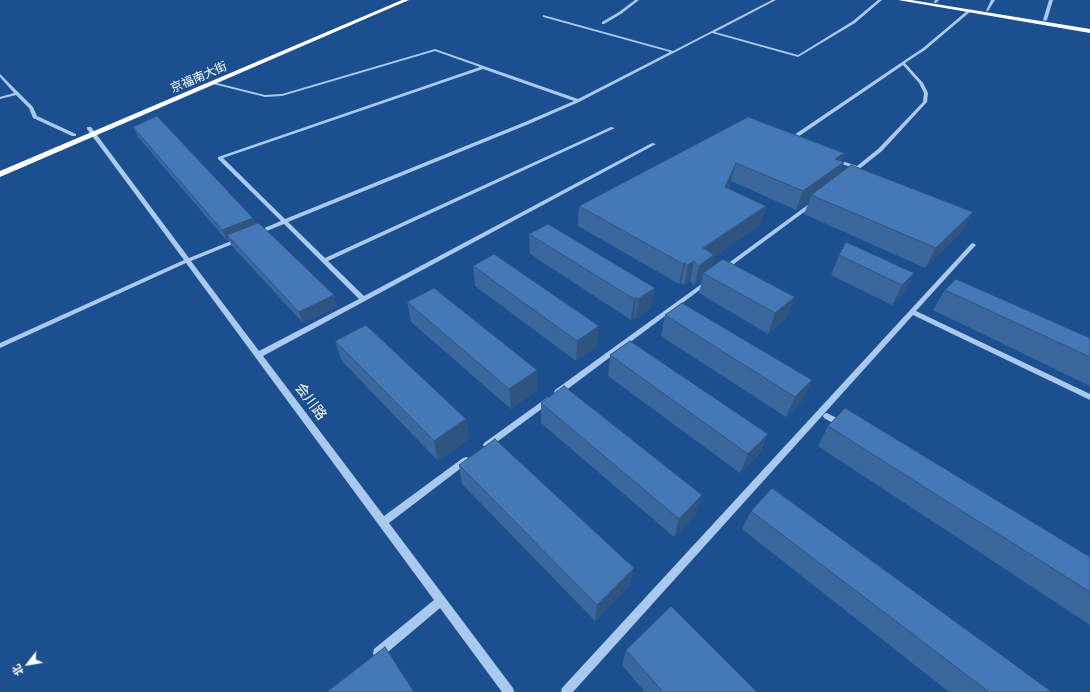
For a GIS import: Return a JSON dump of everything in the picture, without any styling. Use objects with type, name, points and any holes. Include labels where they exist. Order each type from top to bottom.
[{"type":"highway","name":"京福南大街","points":[[0,174],[91,132],[393,0]]},
{"type":"highway","name":"京福南大街","points":[[14,160],[74,135],[91,132],[214,83],[406,0]]},
{"type":"highway","points":[[901,0],[1090,31]]},
{"type":"highway","points":[[923,0],[1090,27]]},
{"type":"street","points":[[603,22],[620,14],[637,0]]},
{"type":"street","points":[[251,235],[578,101],[774,0]]},
{"type":"street","points":[[712,32],[798,56],[854,22],[880,0]]},
{"type":"street","points":[[987,10],[993,0]]},
{"type":"street","points":[[1045,20],[1051,0]]},
{"type":"street","points":[[794,145],[787,143],[924,49],[969,11]]},
{"type":"street","points":[[544,16],[674,52]]},
{"type":"street","points":[[214,83],[265,96],[282,94],[435,50],[578,101]]},
{"type":"street","points":[[847,177],[880,150],[925,102],[926,93],[921,83],[903,63]]},
{"type":"street","points":[[363,299],[220,158],[484,67]]},
{"type":"street","points":[[0,75],[31,108],[35,117],[74,135]]},
{"type":"street","points":[[0,98],[17,93]]},
{"type":"street","points":[[324,261],[613,128]]},
{"type":"street","name":"会川路","points":[[91,132],[509,692]]},
{"type":"street","points":[[258,355],[654,144]]},
{"type":"street","points":[[829,158],[857,168]]},
{"type":"street","points":[[722,271],[818,200]]},
{"type":"street","points":[[0,346],[188,260],[244,238]]},
{"type":"street","points":[[566,692],[973,245]]},
{"type":"street","points":[[479,451],[715,276]]},
{"type":"street","points":[[912,312],[1090,397]]},
{"type":"street","points":[[827,416],[847,428]]},
{"type":"street","points":[[383,522],[472,456]]},
{"type":"street","points":[[370,658],[441,601]]},
{"type":"building","points":[[157,116],[253,218],[222,230],[133,127]]},
{"type":"building","points":[[748,117],[844,153],[835,159],[844,162],[803,191],[736,163],[725,187],[766,206],[703,248],[714,255],[698,266],[694,261],[688,265],[685,263],[683,264],[579,206]]},
{"type":"building","points":[[851,165],[973,212],[936,248],[811,195]]},
{"type":"building","points":[[258,223],[334,295],[299,312],[227,235]]},
{"type":"building","points":[[548,224],[655,288],[638,299],[634,299],[529,234]]},
{"type":"building","points":[[846,242],[914,273],[902,285],[839,255]]},
{"type":"building","points":[[494,254],[599,326],[577,341],[473,266]]},
{"type":"building","points":[[723,259],[795,297],[775,313],[703,273]]},
{"type":"building","points":[[956,279],[1090,338],[1090,357],[945,290]]},
{"type":"building","points":[[434,288],[537,370],[509,389],[407,302]]},
{"type":"building","points":[[682,303],[812,380],[795,397],[665,315]]},
{"type":"building","points":[[366,325],[466,419],[434,441],[335,341]]},
{"type":"building","points":[[630,341],[768,434],[748,454],[610,355]]},
{"type":"building","points":[[564,386],[702,495],[679,519],[541,403]]},
{"type":"building","points":[[845,408],[1090,557],[1090,592],[828,426]]},
{"type":"building","points":[[495,439],[634,568],[597,605],[459,465]]},
{"type":"building","points":[[772,488],[1052,692],[989,692],[751,511]]},
{"type":"building","points":[[671,606],[757,692],[663,692],[626,650]]},
{"type":"building","points":[[385,647],[414,692],[328,691]]}]
